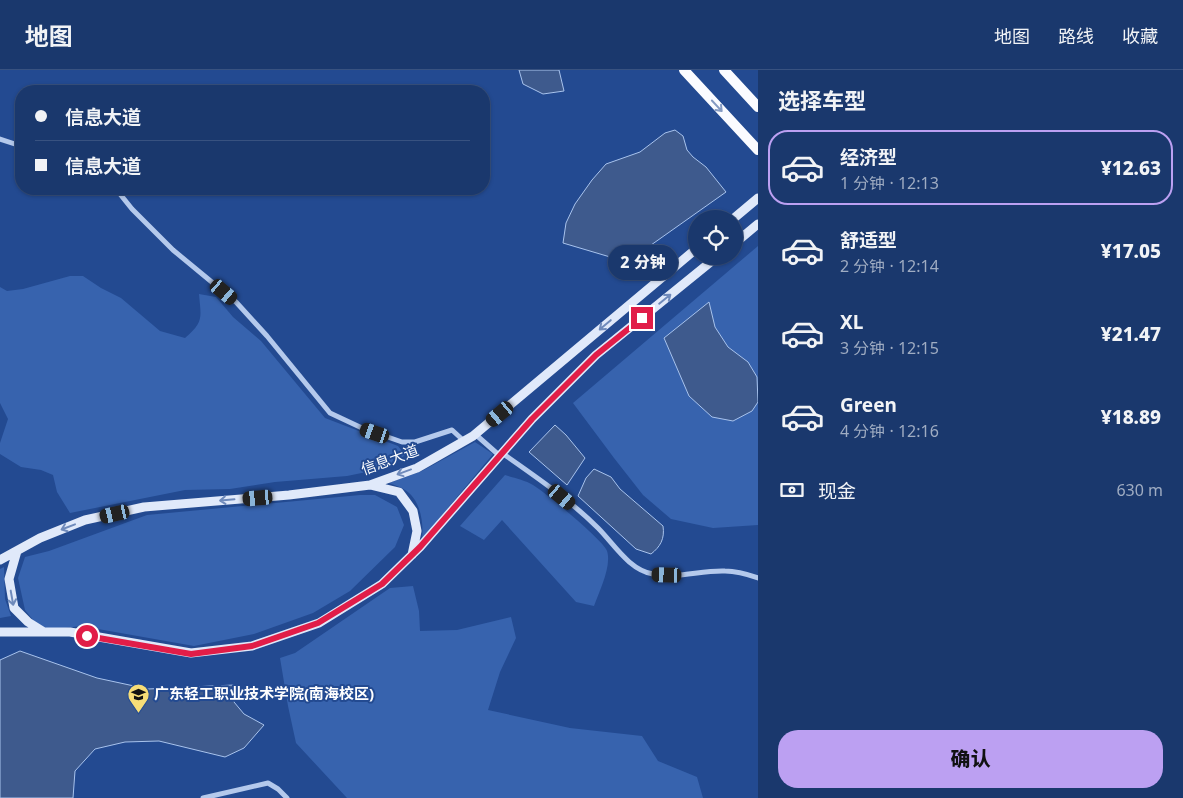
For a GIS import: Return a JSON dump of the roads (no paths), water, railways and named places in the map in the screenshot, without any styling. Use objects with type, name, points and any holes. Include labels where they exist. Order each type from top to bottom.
[{"type":"main road","points":[[684,70],[758,150]]},
{"type":"main road","points":[[724,70],[758,107]]},
{"type":"main road","points":[[743,211],[758,198]]},
{"type":"main road","points":[[743,236],[758,224]]},
{"type":"main road","name":"信息大道","points":[[0,560],[40,538],[85,520],[144,508],[289,495],[370,485],[417,468],[475,434],[688,256]]},
{"type":"main road","points":[[0,632],[70,632],[191,654],[252,646],[318,623],[382,584],[412,555],[532,419],[596,355],[707,265]]},
{"type":"main road","points":[[370,485],[399,492],[413,511],[417,531],[412,555]]},
{"type":"main road","points":[[17,551],[9,579],[14,608],[28,622],[44,632]]},
{"type":"street","points":[[0,139],[15,144]]},
{"type":"street","points":[[121,195],[132,209],[174,250],[236,302],[267,336],[330,413],[362,428],[402,442],[415,442],[452,430],[464,441]]},
{"type":"street","points":[[475,434],[549,487],[598,528],[617,550],[637,567],[651,574],[682,576],[724,571],[740,572],[758,578]]},
{"type":"street","points":[[203,798],[268,783],[287,798]]},
{"type":"place","name":"广东轻工职业技术学院(南海校区)","points":[[138,713]]}]
